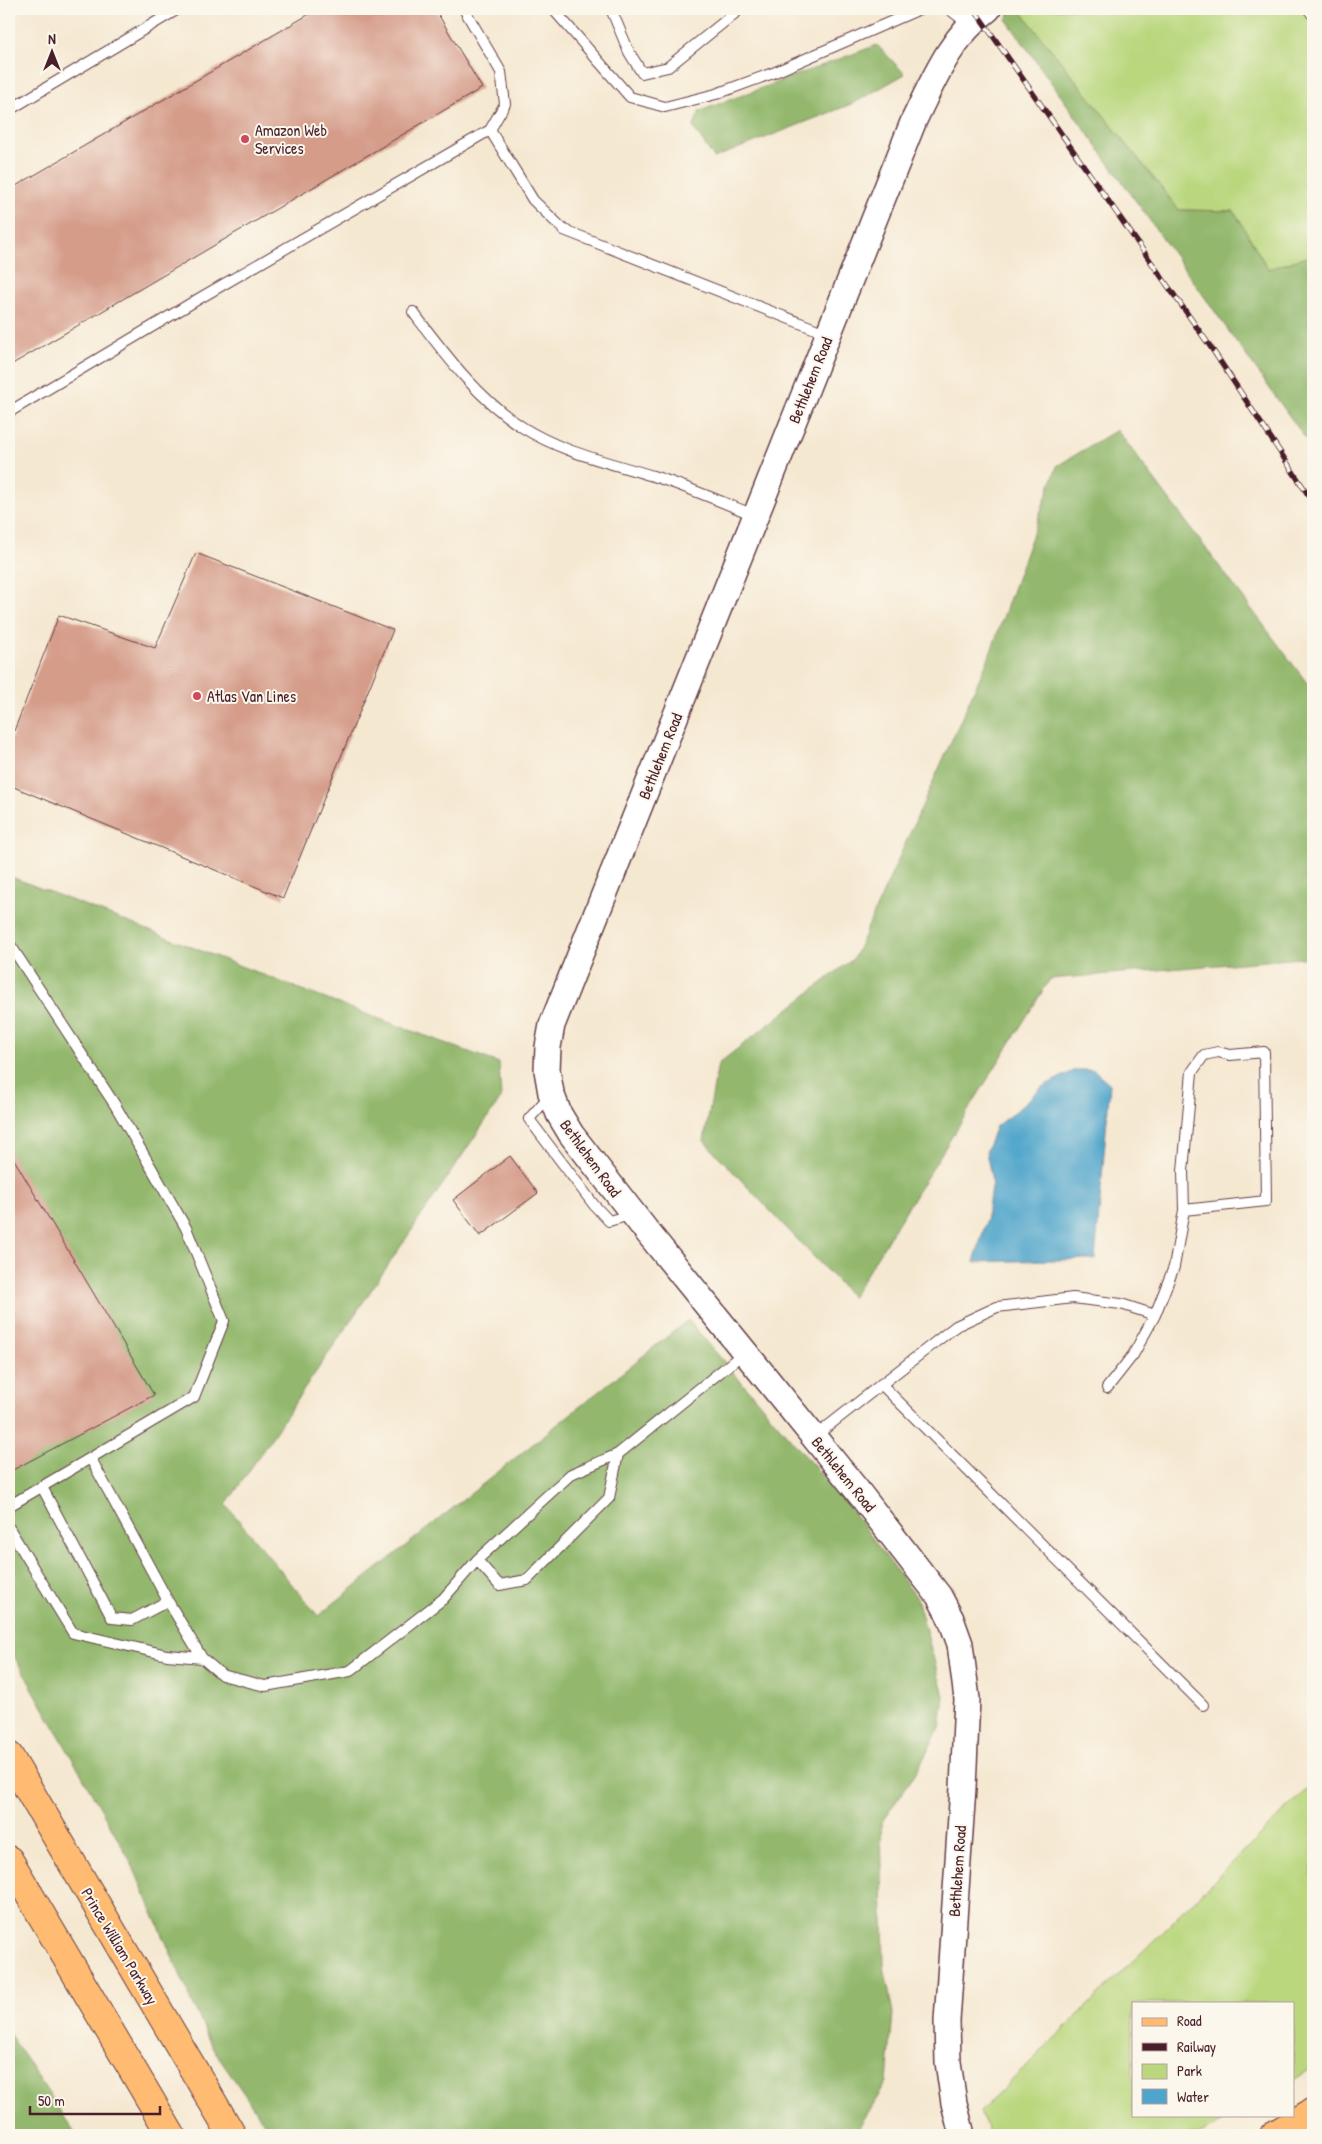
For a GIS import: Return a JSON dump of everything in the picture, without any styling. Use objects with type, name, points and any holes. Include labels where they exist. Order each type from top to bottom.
[{"type":"main road","name":"Prince William Parkway","points":[[9,1756],[232,2135]]},
{"type":"main road","points":[[9,1860],[172,2135]]},
{"type":"main road","points":[[1274,2135],[1313,2112]]},
{"type":"street","name":"Bethlehem Road","points":[[962,2135],[954,2103],[948,2062],[947,2021],[963,1788],[966,1699],[960,1644],[951,1619],[939,1596],[571,1134],[559,1114],[551,1093],[548,1047],[552,1025],[914,120],[941,63],[960,36],[988,9]]},
{"type":"lane","points":[[9,412],[200,298],[490,130],[505,104],[501,72],[464,9]]},
{"type":"lane","points":[[553,9],[630,97],[665,107],[716,94],[773,72],[920,9]]},
{"type":"lane","points":[[611,9],[629,52],[642,73],[668,67],[740,9]]},
{"type":"lane","points":[[949,9],[970,25]]},
{"type":"lane","points":[[1308,9],[1313,15]]},
{"type":"lane","points":[[9,110],[172,10]]},
{"type":"lane","points":[[490,130],[533,200],[564,230],[828,334]]},
{"type":"lane","points":[[413,312],[447,356],[493,405],[544,440],[580,456],[685,487],[756,516]]},
{"type":"lane","points":[[9,943],[115,1105],[186,1228],[224,1321],[194,1397],[9,1506]]},
{"type":"lane","points":[[1107,1388],[1132,1355],[1155,1315],[1174,1267],[1184,1210],[1183,1171],[1192,1072],[1204,1054],[1218,1052],[1230,1055],[1264,1052],[1266,1202],[1184,1210]]},
{"type":"lane","points":[[814,1437],[956,1326],[997,1307],[1073,1298],[1121,1304],[1155,1315]]},
{"type":"lane","points":[[91,1459],[202,1658],[222,1675],[265,1686],[350,1671],[443,1599],[477,1560],[571,1474],[618,1454],[745,1352]]},
{"type":"lane","points":[[882,1384],[1203,1704]]},
{"type":"lane","points":[[477,1560],[499,1585],[527,1580],[610,1498],[618,1454]]},
{"type":"lane","points":[[42,1487],[112,1618],[132,1620],[168,1600]]},
{"type":"lane","points":[[9,1528],[73,1633],[167,1655],[202,1658]]},
{"type":"green space","points":[[1012,9],[1019,9],[1179,210],[1234,211],[1268,269],[1313,255],[1313,449],[1006,19]]},
{"type":"green space","points":[[1019,9],[1313,9],[1313,255],[1268,269],[1234,211],[1179,210]]},
{"type":"green space","points":[[877,45],[905,74],[854,103],[714,158],[693,127],[700,111]]},
{"type":"green space","points":[[1117,430],[1313,691],[1313,957],[1050,979],[852,1297],[704,1141],[718,1064],[854,958],[989,657],[1057,466]]},
{"type":"green space","points":[[9,876],[320,997],[499,1063],[501,1098],[226,1505],[318,1616],[688,1320],[849,1507],[917,1598],[944,1696],[940,1727],[916,1773],[881,1823],[884,1966],[893,2013],[887,2082],[854,2135],[272,2135],[211,2045],[130,1860],[9,1647]]},
{"type":"green space","points":[[1313,1783],[1313,2068],[1294,2079],[1294,2002],[1132,2002],[1132,2116],[1231,2116],[1199,2135],[989,2135],[980,2112]]},
{"type":"green space","points":[[9,2033],[76,2135],[9,2135]]},
{"type":"water","points":[[1075,1070],[1094,1070],[1110,1084],[1095,1259],[974,1262],[986,1222],[992,1181],[986,1152],[996,1126],[1042,1087]]},
{"type":"building","name":"Amazon Web Services","points":[[318,9],[435,9],[482,88],[9,366],[9,190]]},
{"type":"building","name":"Atlas Van Lines","points":[[196,553],[393,630],[283,898],[9,785],[9,744],[59,615],[155,648]]},
{"type":"building","points":[[9,1151],[154,1395],[9,1472]]},
{"type":"building","points":[[510,1156],[538,1193],[480,1236],[453,1200]]},
{"type":"railway","points":[[974,9],[1212,349],[1313,502]]},
{"type":"place","name":"Amazon Web Services","points":[[245,139]]},
{"type":"place","name":"Atlas Van Lines","points":[[197,696]]}]
